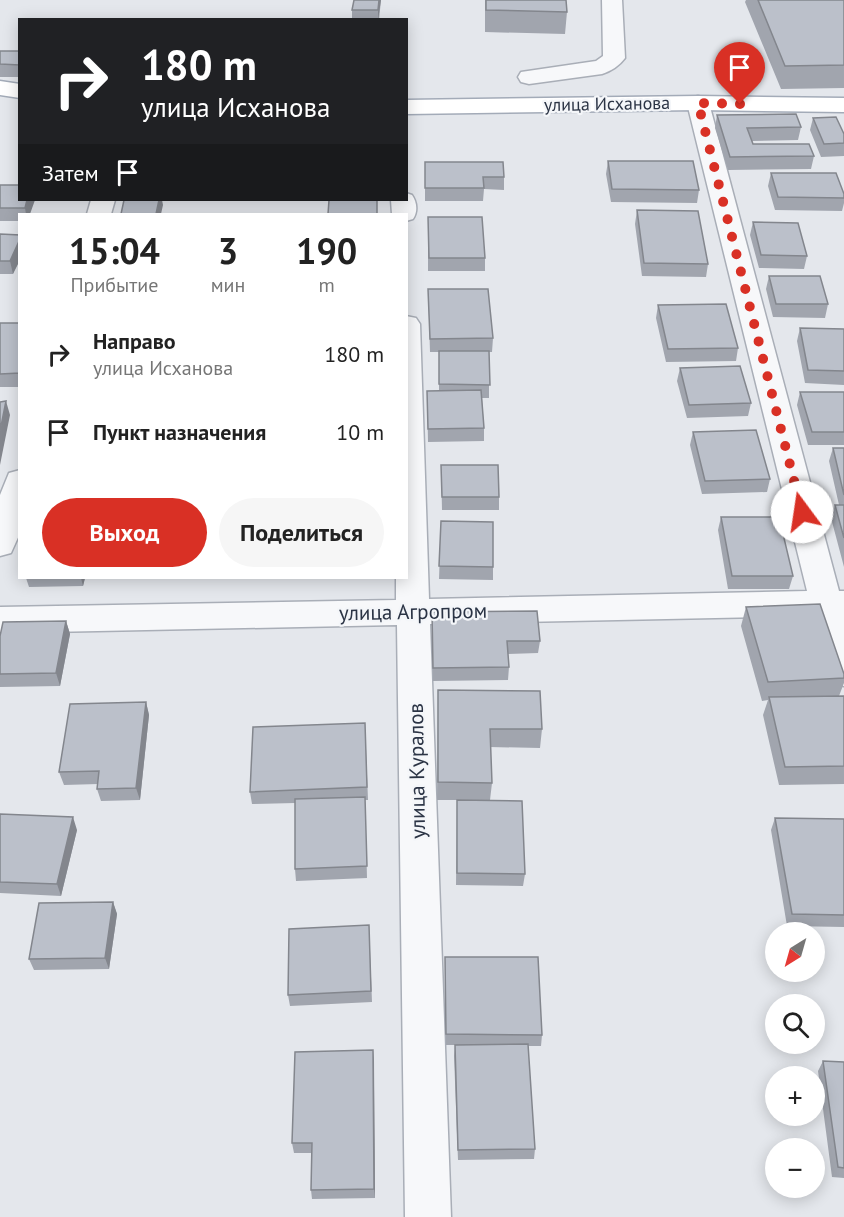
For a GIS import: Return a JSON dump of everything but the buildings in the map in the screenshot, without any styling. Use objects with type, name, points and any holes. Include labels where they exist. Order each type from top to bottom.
[{"type":"main road","points":[[0,88],[18,91]]},
{"type":"main road","name":"улица Исханова","points":[[408,107],[698,103],[844,105]]},
{"type":"street","points":[[529,77],[602,67],[609,63],[614,58],[612,0]]},
{"type":"street","points":[[698,103],[835,603],[844,674]]},
{"type":"street","name":"улица Куралов","points":[[408,396],[428,1217]]},
{"type":"street","points":[[0,545],[18,486]]},
{"type":"street","name":"улица Агропром","points":[[0,620],[835,603]]},
{"type":"route","points":[[740,104],[698,103],[802,512]]}]
